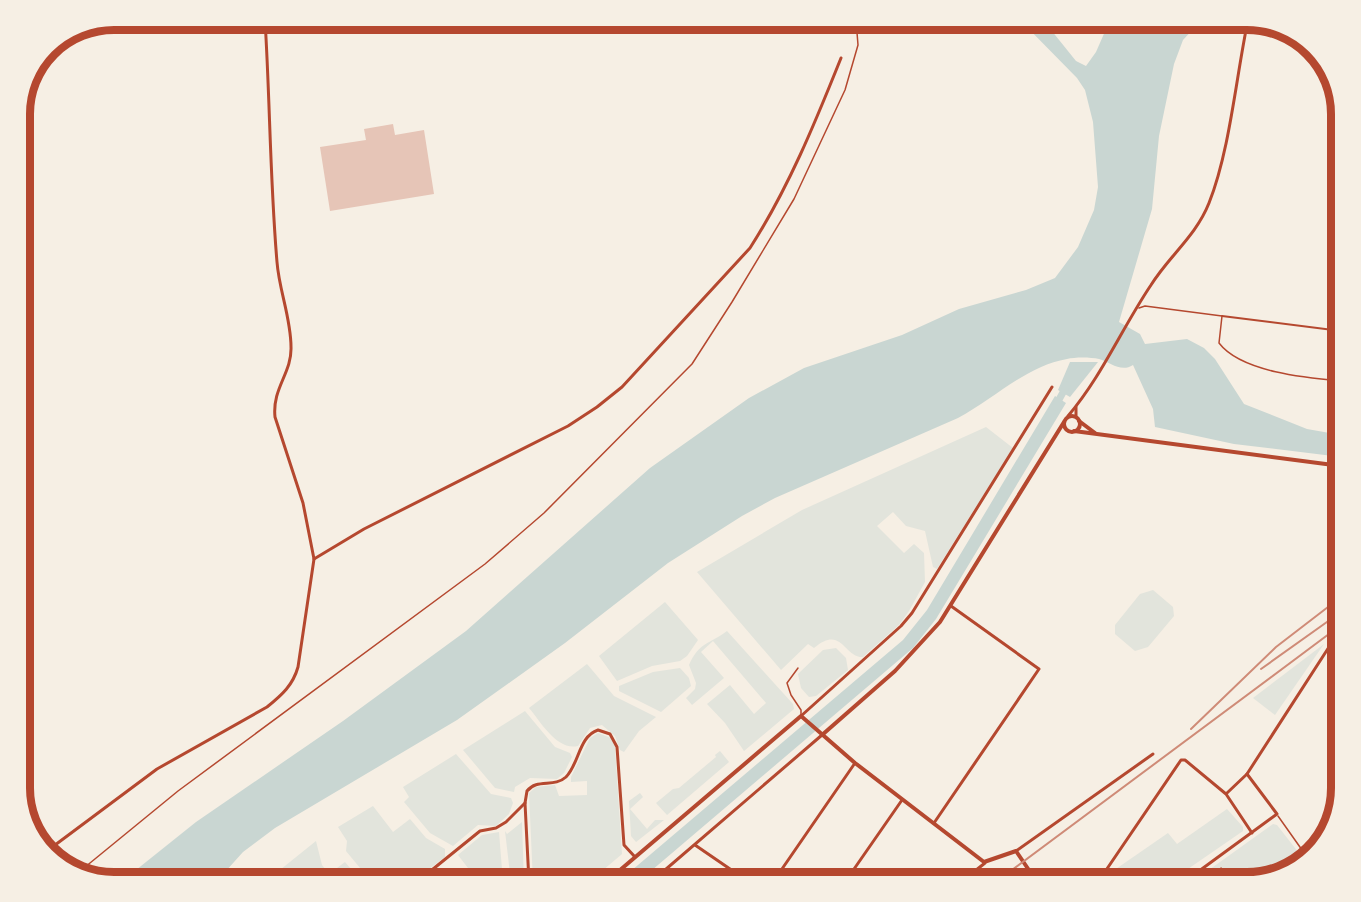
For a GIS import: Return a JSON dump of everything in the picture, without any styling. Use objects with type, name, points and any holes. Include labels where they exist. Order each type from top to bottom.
[{"type":"street","points":[[53,845],[154,771],[249,717],[284,694],[295,679],[314,559],[305,513],[273,404],[291,357],[291,347],[287,308],[277,263],[265,30]]},
{"type":"street","points":[[663,872],[911,656],[951,606],[1057,430],[1106,364],[1152,282],[1197,227],[1209,205],[1217,179],[1246,30]]},
{"type":"street","points":[[314,559],[364,530],[568,426],[622,387],[750,248],[817,117],[841,58]]},
{"type":"street","points":[[1222,316],[1331,330]]},
{"type":"street","points":[[618,872],[801,716],[893,634],[912,613],[1052,387]]},
{"type":"street","points":[[1074,431],[1080,426],[1076,407]]},
{"type":"street","points":[[1068,416],[1078,419],[1095,433]]},
{"type":"street","points":[[1064,422],[1066,429]]},
{"type":"street","points":[[1057,430],[1066,429],[1331,465]]},
{"type":"street","points":[[933,824],[1039,669],[951,606]]},
{"type":"street","points":[[1226,794],[1247,774],[1331,645]]},
{"type":"street","points":[[801,716],[855,763],[985,863]]},
{"type":"street","points":[[529,872],[525,803],[530,787],[559,782],[568,775],[588,736],[598,730],[605,731],[613,737],[617,747],[624,845],[635,858]]},
{"type":"street","points":[[974,872],[985,863],[1016,851],[1153,754]]},
{"type":"street","points":[[1105,872],[1180,761],[1185,760],[1226,794],[1252,833]]},
{"type":"street","points":[[780,872],[855,763]]},
{"type":"street","points":[[1198,872],[1277,814],[1247,774]]},
{"type":"street","points":[[852,872],[902,800]]},
{"type":"street","points":[[429,872],[480,831],[496,828],[506,822],[525,803]]},
{"type":"street","points":[[695,845],[734,872]]},
{"type":"street","points":[[1016,851],[1030,872]]},
{"type":"lane","points":[[1136,309],[1145,306],[1222,316],[1219,343],[1234,356],[1258,366],[1307,379],[1331,380]]},
{"type":"lane","points":[[798,668],[787,683],[791,695],[801,710],[801,716]]},
{"type":"lane","points":[[1277,814],[1302,851]]},
{"type":"lane","points":[[1221,868],[1224,872]]},
{"type":"path","points":[[86,867],[178,791],[485,564],[544,513],[692,364],[794,199],[845,90],[858,45],[857,30]]},
{"type":"shaded area","points":[[1030,30],[1051,30],[1076,61],[1086,66],[1096,52],[1106,30],[1192,30],[1183,40],[1174,64],[1159,136],[1152,209],[1119,322],[1140,334],[1145,344],[1187,339],[1204,348],[1215,359],[1244,404],[1307,429],[1331,433],[1331,456],[1234,444],[1155,427],[1153,409],[1133,365],[1124,368],[1099,359],[1087,358],[1070,358],[1052,363],[1024,376],[958,418],[775,498],[742,516],[668,563],[565,643],[457,720],[275,828],[243,852],[225,872],[134,872],[196,822],[343,721],[466,631],[650,468],[749,398],[804,368],[902,335],[959,309],[1026,290],[1055,278],[1078,247],[1094,210],[1098,187],[1093,122],[1085,90],[1077,78]]},
{"type":"shaded area","points":[[1070,362],[1098,362],[1070,397],[1058,390]]},
{"type":"shaded area","points":[[1055,396],[1066,403],[936,619],[913,648],[650,872],[630,872],[903,640],[927,610]]},
{"type":"shaded area","points":[[986,427],[1013,448],[937,569],[933,567],[925,531],[906,526],[893,512],[877,526],[904,553],[914,544],[924,553],[925,582],[899,625],[863,657],[851,653],[842,644],[831,639],[814,648],[808,644],[781,670],[697,572],[802,510]]},
{"type":"shaded area","points":[[1153,590],[1173,607],[1174,616],[1148,647],[1135,651],[1115,634],[1115,625],[1140,594]]},
{"type":"shaded area","points":[[665,602],[698,640],[687,656],[680,661],[652,666],[617,681],[599,656]]},
{"type":"shaded area","points":[[727,631],[793,704],[794,709],[744,751],[725,723],[707,704],[730,685],[754,714],[766,703],[713,641],[701,652],[724,678],[692,705],[686,698],[695,689],[696,683],[689,665],[693,657],[701,648]]},
{"type":"shaded area","points":[[1324,644],[1275,715],[1253,698]]},
{"type":"shaded area","points":[[836,648],[846,658],[848,670],[816,696],[809,697],[801,688],[798,674],[823,650]]},
{"type":"shaded area","points":[[587,664],[614,696],[656,717],[639,731],[624,752],[620,750],[615,736],[602,725],[590,728],[578,746],[563,744],[550,734],[529,708]]},
{"type":"shaded area","points":[[680,668],[689,678],[691,686],[661,712],[619,691],[619,686],[653,672]]},
{"type":"shaded area","points":[[525,711],[555,747],[570,753],[572,757],[564,773],[557,779],[530,778],[515,787],[514,792],[495,788],[463,750]]},
{"type":"shaded area","points":[[598,733],[611,738],[615,747],[622,854],[601,872],[533,872],[529,793],[536,787],[555,785],[559,796],[587,795],[587,781],[571,782],[571,777],[590,738]]},
{"type":"shaded area","points":[[720,751],[729,762],[667,815],[656,803],[673,789],[679,788]]},
{"type":"shaded area","points":[[456,754],[491,794],[511,798],[513,803],[509,814],[496,826],[478,825],[453,846],[430,833],[404,802],[409,797],[403,787]]},
{"type":"shaded area","points":[[640,793],[643,797],[630,809],[647,829],[655,820],[664,820],[636,842],[631,836],[629,801]]},
{"type":"shaded area","points":[[373,806],[393,832],[410,819],[426,838],[445,849],[445,857],[425,872],[363,872],[346,851],[347,841],[338,827]]},
{"type":"shaded area","points":[[1227,809],[1243,827],[1243,831],[1184,872],[1112,872],[1168,833],[1177,844]]},
{"type":"shaded area","points":[[522,822],[524,872],[510,872],[505,831],[507,834]]},
{"type":"shaded area","points":[[1273,824],[1277,825],[1299,853],[1274,868],[1247,872],[1206,872]]},
{"type":"shaded area","points":[[499,832],[502,872],[463,872],[468,868],[458,855],[482,835]]},
{"type":"shaded area","points":[[316,841],[322,865],[327,872],[277,872]]},
{"type":"shaded area","points":[[345,862],[354,872],[332,872]]},
{"type":"building","points":[[393,124],[395,135],[424,130],[434,194],[330,211],[320,147],[366,140],[364,129]]},
{"type":"waterway","points":[[1055,407],[1067,385]]},
{"type":"railway","points":[[1191,729],[1276,647],[1331,605]]},
{"type":"railway","points":[[1261,669],[1331,619]]},
{"type":"railway","points":[[1009,872],[1331,632]]}]
